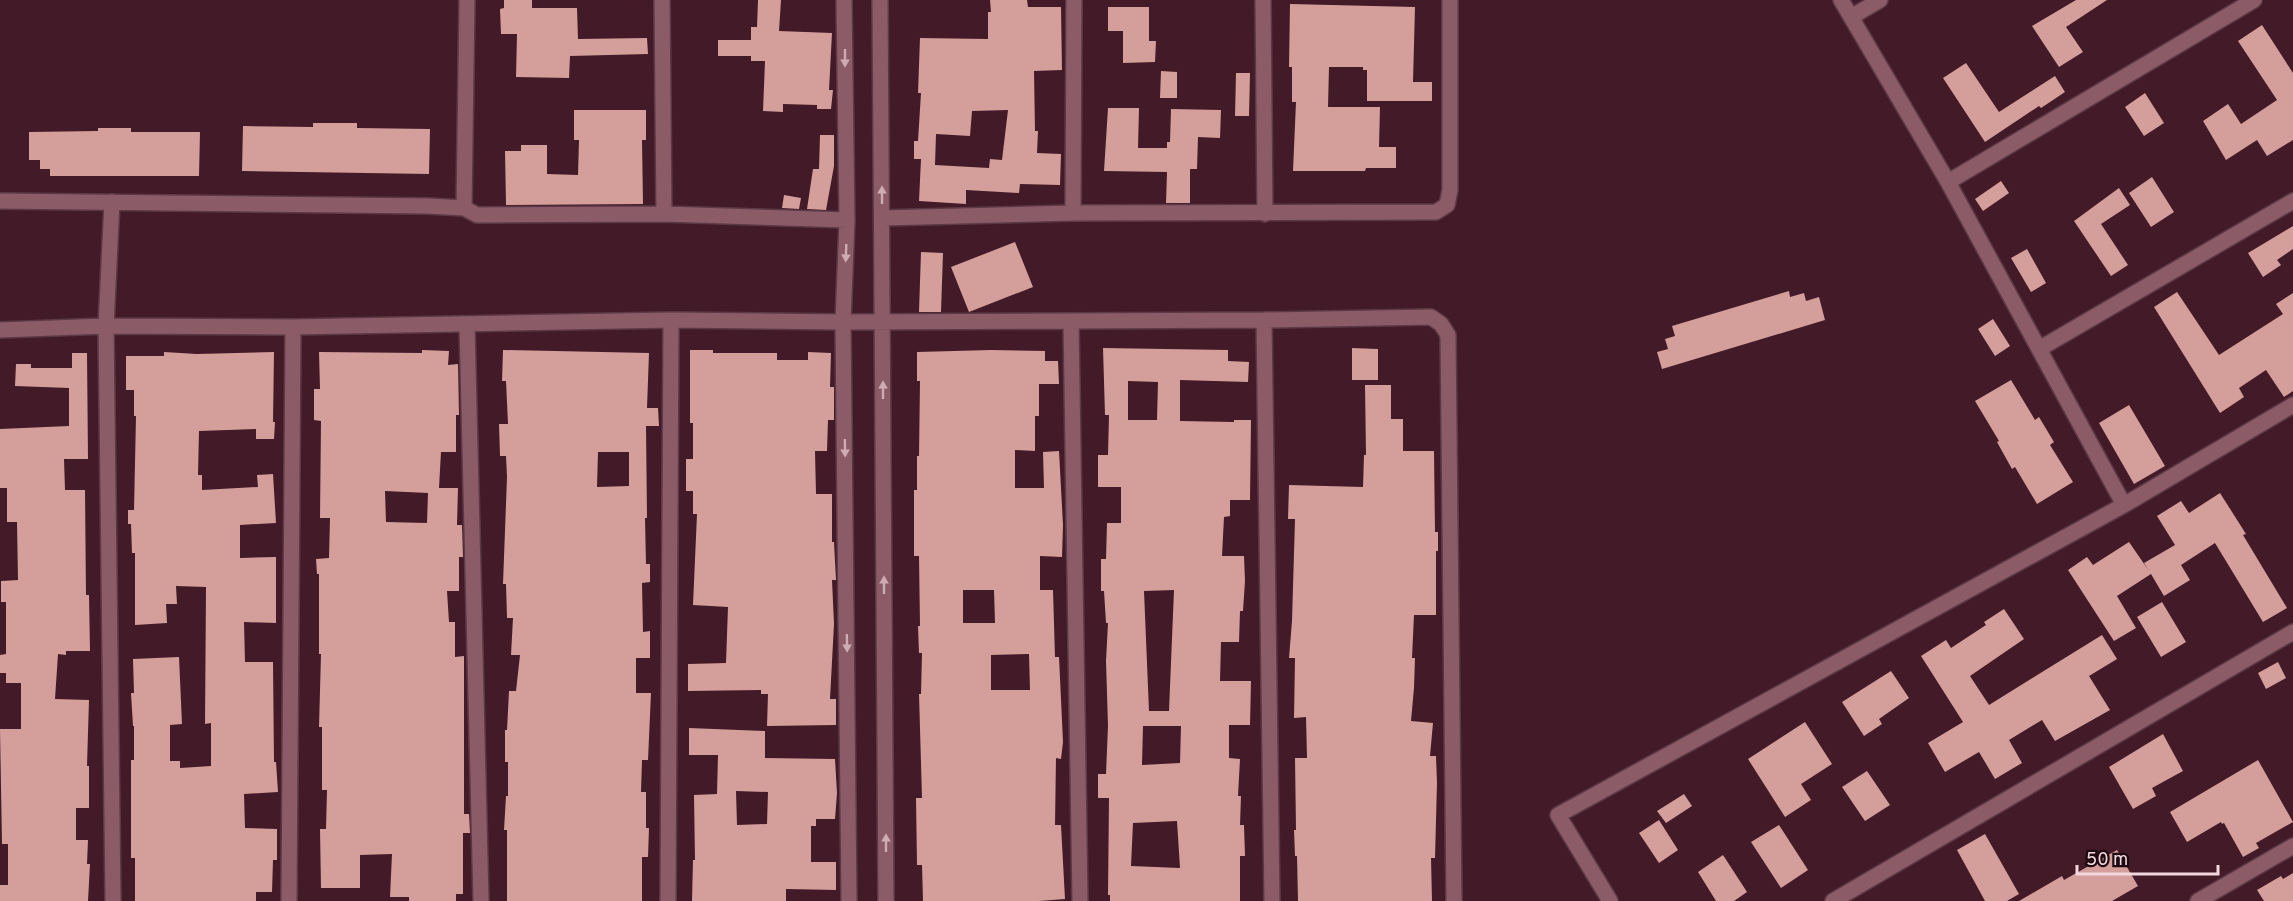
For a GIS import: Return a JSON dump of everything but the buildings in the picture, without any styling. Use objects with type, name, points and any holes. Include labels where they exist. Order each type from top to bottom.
[{"type":"street","points":[[464,208],[468,0]]},
{"type":"street","points":[[662,0],[664,214]]},
{"type":"street","points":[[844,0],[847,220],[843,322],[849,901]]},
{"type":"street","points":[[880,0],[886,901]]},
{"type":"street","points":[[1073,213],[1074,0]]},
{"type":"street","points":[[1263,0],[1265,214]]},
{"type":"street","points":[[882,218],[1073,213],[1436,212],[1447,205],[1450,190],[1450,0]]},
{"type":"street","points":[[1841,0],[1948,182],[2124,505]]},
{"type":"street","points":[[1851,17],[1880,0]]},
{"type":"street","points":[[1948,182],[2254,0]]},
{"type":"street","points":[[0,201],[464,208],[477,215],[664,214],[847,220]]},
{"type":"street","points":[[2039,349],[2293,201]]},
{"type":"street","points":[[112,202],[106,326],[113,901]]},
{"type":"street","points":[[0,330],[106,326],[293,327],[671,320],[883,322],[1431,317],[1441,324],[1448,335],[1454,901]]},
{"type":"street","points":[[668,901],[671,320]]},
{"type":"street","points":[[1264,320],[1272,901]]},
{"type":"street","points":[[1071,321],[1080,901]]},
{"type":"street","points":[[467,325],[481,901]]},
{"type":"street","points":[[289,901],[293,327]]},
{"type":"street","points":[[1610,901],[1558,815],[2124,505],[2293,405]]},
{"type":"street","points":[[1833,901],[2293,632]]},
{"type":"street","points":[[2198,901],[2293,846]]}]
